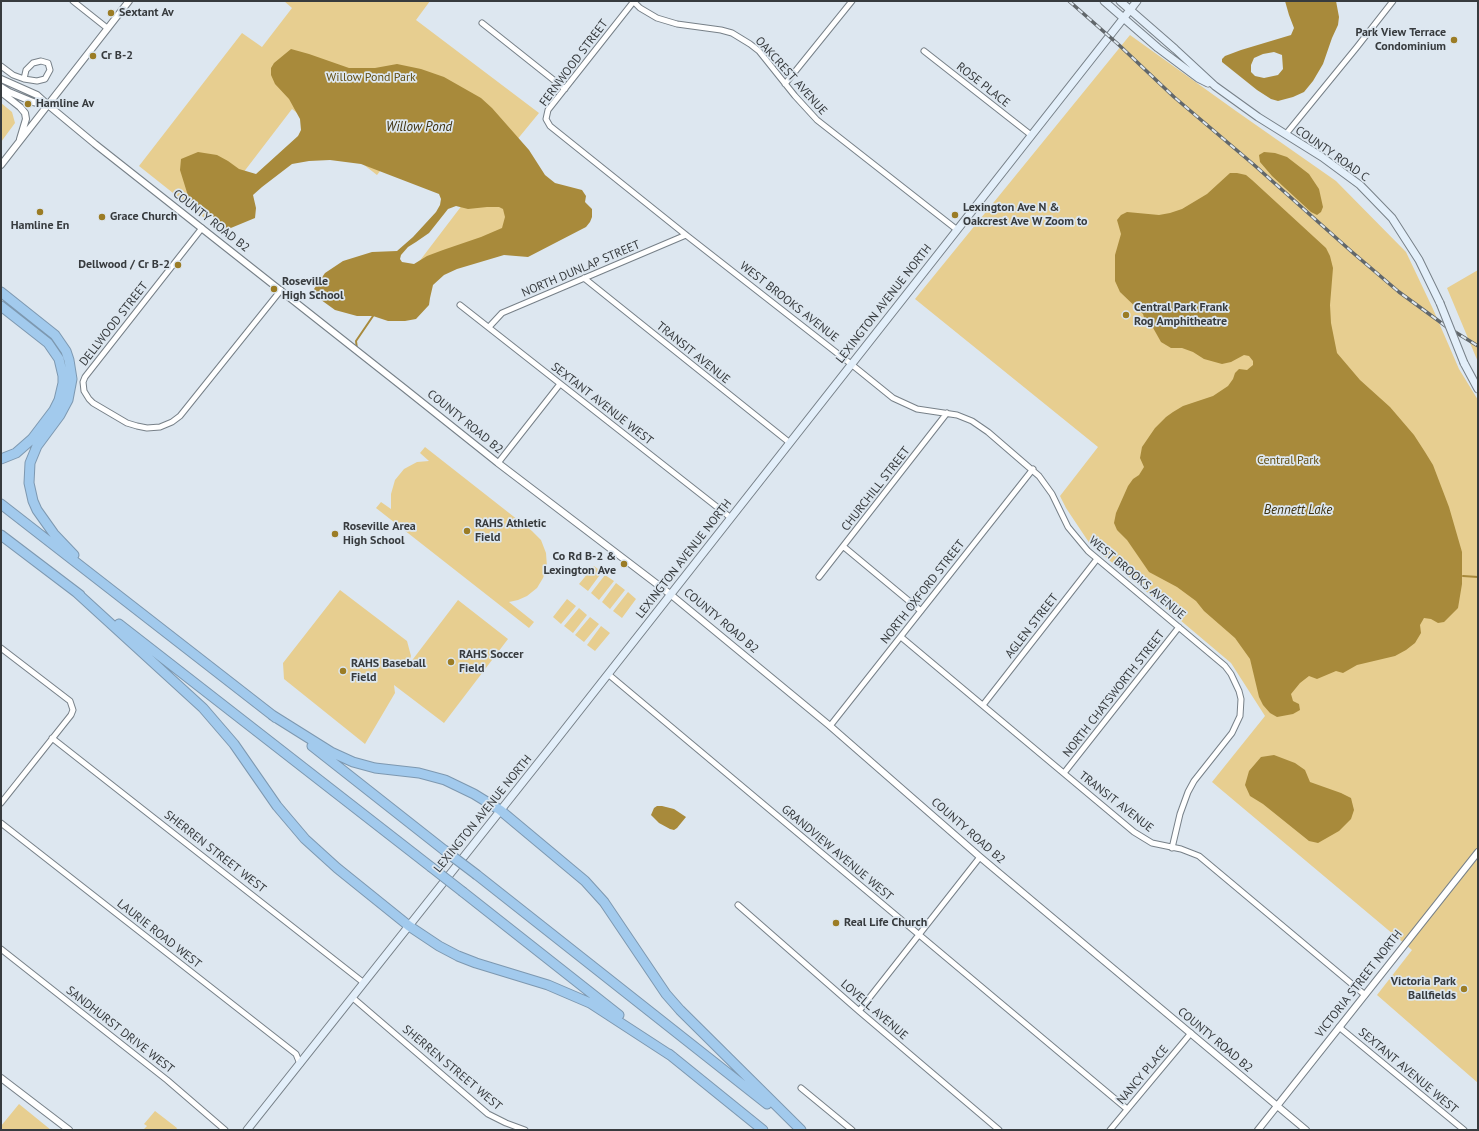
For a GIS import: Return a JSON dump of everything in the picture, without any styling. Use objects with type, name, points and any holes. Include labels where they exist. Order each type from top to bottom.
[{"type":"highway","points":[[1,292],[55,335],[69,360],[72,379],[68,400],[60,415],[37,446],[33,454],[29,473],[29,483],[33,501],[43,519],[59,539],[97,579]]},
{"type":"highway","points":[[1,306],[48,343],[59,360],[63,383],[60,400],[32,439],[16,453],[1,459]]},
{"type":"highway","points":[[1,504],[731,1074],[800,1130]]},
{"type":"highway","points":[[1,535],[148,646],[463,892],[673,1057],[762,1130]]},
{"type":"highway","points":[[76,592],[203,708],[234,744],[277,806],[305,839],[337,868],[408,926],[434,943],[458,956],[548,985],[590,1003],[673,1057]]},
{"type":"highway","points":[[272,715],[331,752],[352,762],[375,768],[419,773],[445,780],[474,794],[500,810],[585,881],[604,902],[666,994],[680,1010],[800,1130]]},
{"type":"main road","name":"COUNTY ROAD C","points":[[1104,1],[1123,19],[1178,64],[1198,78],[1215,86]]},
{"type":"main road","name":"COUNTY ROAD C","points":[[1120,1],[1215,86],[1345,173],[1376,200],[1392,218],[1419,260],[1440,303],[1464,363],[1478,389]]},
{"type":"main road","name":"LEXINGTON AVENUE NORTH","points":[[247,1130],[731,518],[956,229],[1137,1]]},
{"type":"street","points":[[73,1],[107,28]]},
{"type":"street","points":[[1,165],[129,1]]},
{"type":"street","name":"OAKCREST AVENUE","points":[[634,1],[649,14],[667,22],[722,30],[742,38],[759,52],[804,107],[826,128],[956,229]]},
{"type":"street","name":"FERNWOOD STREET","points":[[546,119],[548,110],[634,1]]},
{"type":"street","points":[[785,84],[852,1]]},
{"type":"street","points":[[1286,134],[1393,1]]},
{"type":"street","points":[[482,23],[565,89]]},
{"type":"street","name":"ROSE PLACE","points":[[924,51],[1031,135]]},
{"type":"street","points":[[1,66],[13,75],[24,79],[37,81],[45,78],[50,70],[48,63],[41,60],[33,62],[26,70],[24,79]]},
{"type":"street","name":"COUNTY ROAD B2","points":[[1,78],[37,95],[48,106],[498,463],[670,594],[830,726],[980,857],[1306,1130]]},
{"type":"street","name":"COUNTY ROAD B2","points":[[1,87],[33,102],[48,106]]},
{"type":"street","points":[[1,92],[20,107],[25,113],[26,119],[19,141]]},
{"type":"street","name":"WEST BROOKS AVENUE","points":[[546,119],[550,126],[686,235],[852,364],[887,394],[917,409],[957,414],[979,425],[1033,469],[1052,494],[1073,534],[1097,559],[1179,627],[1224,666],[1231,674],[1239,691],[1242,707],[1237,724],[1232,733],[1197,777],[1188,792],[1182,804],[1172,848]]},
{"type":"street","name":"DELLWOOD STREET","points":[[202,228],[85,378],[83,382],[84,391],[93,403],[127,423],[137,426],[147,428],[160,427],[172,422],[180,416],[281,290]]},
{"type":"street","name":"NORTH DUNLAP STREET","points":[[489,327],[502,313],[686,235]]},
{"type":"street","name":"TRANSIT AVENUE","points":[[584,278],[790,443]]},
{"type":"street","name":"SEXTANT AVENUE WEST","points":[[460,305],[731,518]]},
{"type":"street","points":[[498,463],[560,384]]},
{"type":"street","name":"CHURCHILL STREET","points":[[819,578],[947,413]]},
{"type":"street","name":"NORTH OXFORD STREET","points":[[830,726],[1033,469]]},
{"type":"street","points":[[844,547],[921,611]]},
{"type":"street","name":"AGLEN STREET","points":[[983,705],[1097,559]]},
{"type":"street","name":"NORTH CHATSWORTH STREET","points":[[1064,773],[1179,627]]},
{"type":"street","name":"TRANSIT AVENUE","points":[[901,636],[1143,838],[1172,848],[1190,852],[1208,862],[1365,995]]},
{"type":"street","points":[[1,648],[70,701],[73,710],[71,715],[1,803]]},
{"type":"street","name":"GRANDVIEW AVENUE WEST","points":[[608,674],[1127,1109]]},
{"type":"street","name":"SHERREN STREET WEST","points":[[52,738],[364,983]]},
{"type":"street","name":"LAURIE ROAD WEST","points":[[1,823],[296,1054],[300,1064]]},
{"type":"street","name":"VICTORIA STREET NORTH","points":[[1258,1130],[1478,852]]},
{"type":"street","points":[[860,1011],[918,934],[980,857]]},
{"type":"street","name":"LOVELL AVENUE","points":[[738,905],[999,1130]]},
{"type":"street","name":"SANDHURST DRIVE WEST","points":[[1,948],[167,1080],[225,1130]]},
{"type":"street","name":"SHERREN STREET WEST","points":[[352,998],[488,1114],[525,1130]]},
{"type":"street","name":"SEXTANT AVENUE WEST","points":[[1339,1027],[1464,1130]]},
{"type":"street","name":"NANCY PLACE","points":[[1110,1130],[1191,1034]]},
{"type":"street","points":[[1,1078],[69,1130]]},
{"type":"street","points":[[801,1088],[852,1130]]},
{"type":"green space","name":"Willow Pond Park","points":[[284,1],[430,1],[416,20],[539,113],[502,158],[559,206],[415,267],[466,200],[398,148],[377,175],[292,109],[207,220],[139,166],[242,33],[262,47],[292,8]]},
{"type":"green space","name":"Central Park","points":[[1130,35],[1336,181],[1406,252],[1459,369],[1478,400],[1478,1083],[1377,995],[1412,950],[1212,782],[1265,716],[1231,663],[1090,544],[1066,508],[1060,496],[1098,447],[915,299]]},
{"type":"green space","points":[[1,103],[12,112],[15,123],[1,142]]},
{"type":"green space","points":[[1478,270],[1478,362],[1447,288]]},
{"type":"green space","name":"RAHS Athletic Field","points":[[425,447],[532,531],[541,540],[546,553],[547,567],[543,578],[537,588],[527,596],[509,602],[534,622],[529,628],[376,508],[381,502],[391,509],[391,494],[395,480],[404,469],[417,462],[429,461],[420,453]]},
{"type":"green space","points":[[594,566],[602,572],[588,591],[579,584]]},
{"type":"green space","points":[[605,575],[614,581],[599,600],[591,593]]},
{"type":"green space","points":[[616,583],[625,590],[610,609],[602,602]]},
{"type":"green space","name":"RAHS Baseball Field","points":[[340,590],[407,641],[411,656],[407,667],[458,600],[508,639],[444,723],[394,685],[395,693],[365,744],[284,679],[283,663]]},
{"type":"green space","points":[[628,592],[636,599],[622,618],[613,611]]},
{"type":"green space","points":[[567,599],[576,606],[561,624],[553,617]]},
{"type":"green space","points":[[579,608],[587,615],[573,633],[564,626]]},
{"type":"green space","points":[[590,617],[599,624],[584,642],[575,635]]},
{"type":"green space","points":[[601,626],[610,633],[595,651],[587,645]]},
{"type":"green space","points":[[19,1104],[51,1130],[1,1130],[1,1126]]},
{"type":"green space","points":[[155,1111],[177,1128],[176,1130],[144,1129],[147,1126],[144,1124]]},
{"type":"water","points":[[1285,1],[1336,1],[1339,17],[1338,25],[1323,64],[1313,81],[1304,92],[1278,101],[1271,99],[1257,90],[1222,62],[1222,59],[1225,56],[1241,50],[1291,35],[1294,28]],"holes":[[[1274,52],[1282,55],[1283,69],[1278,75],[1264,78],[1255,76],[1251,72],[1251,65],[1254,58],[1263,54]]]},
{"type":"water","name":"Willow Pond","points":[[291,49],[349,68],[375,68],[397,64],[421,69],[444,77],[481,98],[492,108],[529,150],[545,175],[555,183],[582,190],[586,196],[585,202],[592,209],[592,217],[590,222],[586,227],[528,257],[504,255],[457,269],[444,275],[433,285],[429,305],[416,319],[405,321],[388,321],[373,316],[357,316],[335,310],[317,297],[314,289],[325,273],[343,261],[372,252],[397,251],[413,237],[436,212],[440,205],[441,199],[439,194],[361,164],[330,160],[309,161],[292,164],[262,187],[253,195],[256,208],[255,218],[226,230],[209,212],[189,199],[180,170],[181,159],[198,152],[217,155],[239,169],[256,174],[298,136],[301,130],[300,119],[289,99],[275,84],[271,75],[271,68],[274,63]],"holes":[[[456,206],[468,209],[487,207],[499,207],[503,209],[505,217],[502,228],[427,256],[414,264],[402,262],[400,259],[401,255],[408,247],[429,233],[448,209]]]},
{"type":"water","points":[[1264,152],[1275,153],[1287,157],[1309,174],[1319,189],[1323,207],[1321,212],[1317,215],[1311,212],[1272,176],[1260,162],[1259,155]]},
{"type":"water","name":"Bennett Lake","points":[[1230,173],[1246,175],[1326,248],[1333,268],[1330,305],[1331,323],[1337,353],[1360,380],[1390,407],[1414,435],[1425,452],[1433,465],[1449,507],[1462,552],[1462,584],[1458,608],[1444,622],[1438,623],[1431,619],[1424,618],[1420,625],[1421,633],[1415,643],[1395,656],[1357,665],[1343,673],[1336,671],[1317,679],[1309,676],[1300,683],[1291,694],[1293,701],[1299,704],[1300,710],[1293,714],[1277,717],[1270,713],[1263,705],[1259,697],[1250,659],[1235,638],[1204,611],[1196,601],[1177,587],[1149,572],[1127,540],[1117,530],[1114,523],[1116,513],[1128,486],[1133,479],[1139,475],[1144,467],[1140,458],[1142,447],[1155,428],[1166,417],[1183,406],[1213,396],[1228,386],[1239,369],[1247,370],[1253,365],[1253,361],[1249,356],[1244,355],[1231,362],[1222,364],[1204,359],[1193,352],[1182,348],[1171,348],[1161,342],[1152,326],[1145,321],[1143,314],[1120,292],[1115,281],[1115,255],[1121,234],[1117,220],[1121,215],[1127,212],[1159,215],[1182,209],[1207,194]]},
{"type":"water","points":[[1274,755],[1295,763],[1305,770],[1310,782],[1351,798],[1354,810],[1351,819],[1339,831],[1318,843],[1309,841],[1263,804],[1250,796],[1245,785],[1249,771],[1261,757]]},
{"type":"water","points":[[657,806],[674,809],[686,817],[677,828],[674,830],[670,829],[659,823],[651,815],[654,808]]},
{"type":"waterway","points":[[357,349],[356,341],[373,316]]},
{"type":"waterway","points":[[1463,576],[1478,577]]},
{"type":"railway","points":[[1069,1],[1119,45],[1174,97],[1399,292],[1447,327],[1478,346]]},
{"type":"place","name":"Sextant Av","points":[[111,13]]},
{"type":"place","name":"Park View Terrace Condominium","points":[[1454,40]]},
{"type":"place","name":"Cr B-2","points":[[93,56]]},
{"type":"place","name":"Hamline Av","points":[[28,104]]},
{"type":"place","name":"Hamline En","points":[[40,212]]},
{"type":"place","name":"Lexington Ave N & Oakcrest Ave W Zoom to","points":[[955,215]]},
{"type":"place","name":"Grace Church","points":[[102,217]]},
{"type":"place","name":"Dellwood / Cr B-2","points":[[178,265]]},
{"type":"place","name":"Roseville High School","points":[[274,289]]},
{"type":"place","name":"Central Park Frank Rog Amphitheatre","points":[[1126,315]]},
{"type":"place","name":"RAHS Athletic Field","points":[[467,531]]},
{"type":"place","name":"Roseville Area High School","points":[[335,534]]},
{"type":"place","name":"Co Rd B-2 & Lexington Ave","points":[[624,564]]},
{"type":"place","name":"RAHS Soccer Field","points":[[451,662]]},
{"type":"place","name":"RAHS Baseball Field","points":[[343,671]]},
{"type":"place","name":"Real Life Church","points":[[836,923]]},
{"type":"place","name":"Victoria Park Ballfields","points":[[1464,989]]}]
